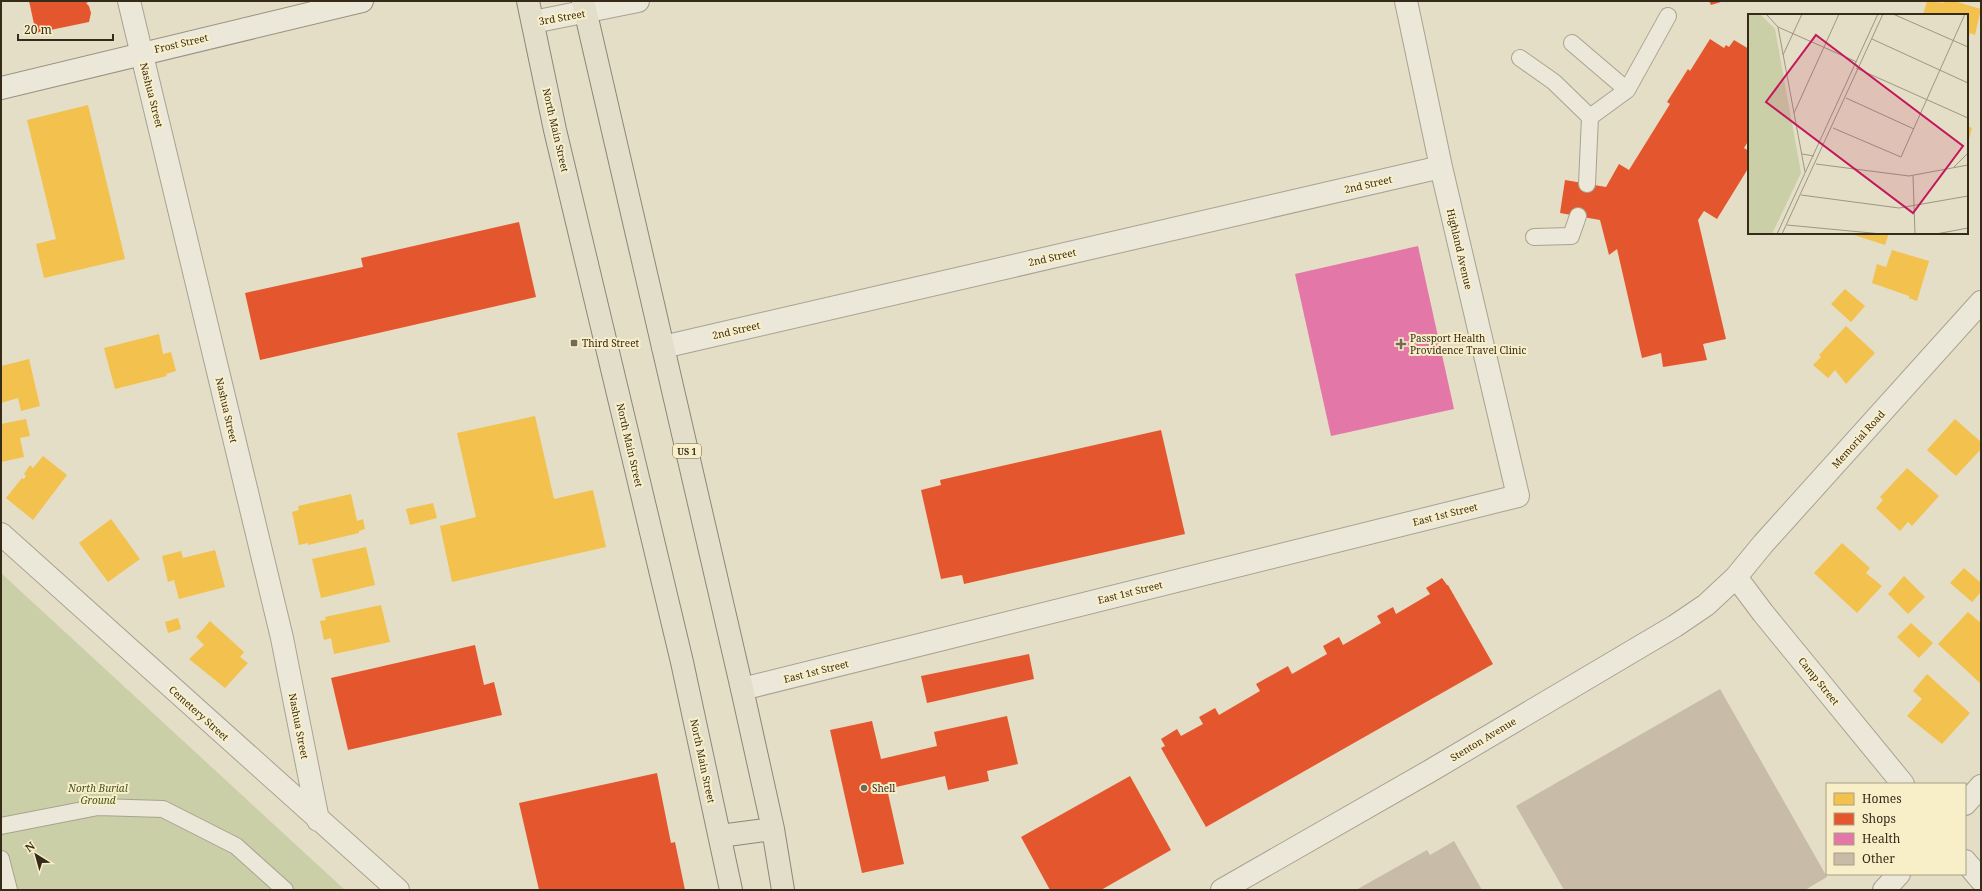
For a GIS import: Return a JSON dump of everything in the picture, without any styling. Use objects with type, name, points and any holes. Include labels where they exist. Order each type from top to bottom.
[{"type":"main road","name":"North Main Street","points":[[528,1],[555,130],[682,662],[732,890]]},
{"type":"main road","name":"US 1","points":[[585,7],[742,689],[773,829],[783,890]]},
{"type":"main road","points":[[720,836],[773,829]]},
{"type":"street","name":"Nashua Street","points":[[129,1],[282,638],[318,820]]},
{"type":"street","name":"Frost Street","points":[[1,88],[141,53],[362,1]]},
{"type":"street","name":"3rd Street","points":[[533,22],[585,7],[638,1]]},
{"type":"street","name":"Highland Avenue","points":[[1406,1],[1441,167],[1518,496]]},
{"type":"street","name":"2nd Street","points":[[663,347],[1441,167]]},
{"type":"street","name":"Memorial Road","points":[[1736,577],[1763,544],[1981,302]]},
{"type":"street","name":"East 1st Street","points":[[742,689],[1518,496]]},
{"type":"street","name":"Cemetery Street","points":[[1,534],[318,820],[398,890]]},
{"type":"street","name":"Camp Street","points":[[1736,577],[1902,783]]},
{"type":"street","name":"Stenton Avenue","points":[[1222,890],[1430,771],[1675,626],[1706,605],[1736,577]]},
{"type":"street","points":[[1966,803],[1981,786]]},
{"type":"street","points":[[1966,861],[1981,880]]},
{"type":"street","points":[[1884,890],[1898,875]]},
{"type":"lane","points":[[1590,117],[1627,90],[1668,16]]},
{"type":"lane","points":[[1572,43],[1627,90]]},
{"type":"lane","points":[[1520,58],[1554,82],[1590,117],[1587,184]]},
{"type":"lane","points":[[1534,237],[1571,236],[1578,216]]},
{"type":"lane","points":[[1,826],[98,807],[164,809],[236,846],[285,890]]},
{"type":"lane","points":[[1,859],[9,890]]},
{"type":"green space","name":"North Burial Ground","points":[[1,573],[345,890],[1,890]]},
{"type":"building: Homes","points":[[1927,1],[1944,3],[1944,1],[1954,1],[1981,9],[1975,35],[1970,33],[1969,36],[1968,14],[1923,14]]},
{"type":"building: Homes","points":[[88,105],[125,259],[44,278],[36,244],[56,239],[27,120]]},
{"type":"building: Homes","points":[[1968,126],[1972,128],[1968,142]]},
{"type":"building: Homes","points":[[1854,234],[1889,234],[1885,245]]},
{"type":"building: Homes","points":[[1892,250],[1929,261],[1917,301],[1909,298],[1909,296],[1872,283],[1877,264],[1886,267]]},
{"type":"building: Homes","points":[[1845,289],[1865,306],[1851,322],[1831,304]]},
{"type":"building: Homes","points":[[1846,326],[1875,353],[1846,384],[1835,370],[1828,378],[1813,365],[1821,357],[1819,355]]},
{"type":"building: Homes","points":[[159,334],[163,354],[171,352],[176,371],[166,374],[167,376],[115,389],[104,348]]},
{"type":"building: Homes","points":[[29,359],[40,406],[21,411],[18,398],[1,403],[1,366]]},
{"type":"building: Homes","points":[[535,416],[554,499],[593,490],[606,547],[452,582],[440,526],[476,517],[457,433]]},
{"type":"building: Homes","points":[[26,419],[30,436],[20,438],[24,457],[1,462],[1,424]]},
{"type":"building: Homes","points":[[1955,419],[1981,442],[1981,449],[1956,476],[1927,450]]},
{"type":"building: Homes","points":[[43,456],[67,475],[33,520],[6,498],[22,478],[24,479],[26,476],[24,474],[30,465],[33,468]]},
{"type":"building: Homes","points":[[1907,468],[1939,496],[1912,526],[1908,522],[1900,531],[1876,508],[1883,500],[1880,497]]},
{"type":"building: Homes","points":[[351,494],[357,521],[363,519],[365,529],[359,531],[359,533],[308,545],[308,543],[299,545],[292,512],[299,510],[298,506]]},
{"type":"building: Homes","points":[[433,503],[437,518],[410,525],[406,509]]},
{"type":"building: Homes","points":[[111,519],[140,559],[108,582],[79,543]]},
{"type":"building: Homes","points":[[1842,543],[1870,568],[1866,573],[1882,586],[1857,613],[1814,573]]},
{"type":"building: Homes","points":[[366,547],[375,585],[321,598],[312,559]]},
{"type":"building: Homes","points":[[215,550],[225,587],[179,599],[174,580],[168,582],[162,556],[181,551],[183,558]]},
{"type":"building: Homes","points":[[1964,568],[1981,583],[1981,592],[1972,602],[1950,583]]},
{"type":"building: Homes","points":[[1904,576],[1925,597],[1908,614],[1888,594]]},
{"type":"building: Homes","points":[[381,605],[390,642],[334,654],[331,638],[324,640],[320,621],[326,620],[325,617]]},
{"type":"building: Homes","points":[[1968,612],[1981,623],[1981,684],[1938,644]]},
{"type":"building: Homes","points":[[178,618],[181,629],[168,633],[165,622]]},
{"type":"building: Homes","points":[[210,621],[244,652],[240,657],[248,663],[225,688],[189,659],[204,645],[196,637]]},
{"type":"building: Homes","points":[[1911,623],[1933,643],[1919,658],[1897,637]]},
{"type":"building: Homes","points":[[1927,674],[1970,713],[1942,744],[1907,716],[1922,699],[1913,691]]},
{"type":"building: Shops","points":[[29,1],[91,1],[86,3],[89,6],[91,13],[89,22],[36,33]]},
{"type":"building: Shops","points":[[1709,1],[1720,1],[1721,2],[1711,5]]},
{"type":"building: Shops","points":[[1710,39],[1724,48],[1726,45],[1729,47],[1734,40],[1748,48],[1748,142],[1744,148],[1748,150],[1748,169],[1717,219],[1704,211],[1698,220],[1726,339],[1703,344],[1707,360],[1663,367],[1661,353],[1642,358],[1617,249],[1609,255],[1600,220],[1560,213],[1565,180],[1606,187],[1619,164],[1629,170],[1670,104],[1667,102],[1688,69],[1690,71]]},
{"type":"building: Shops","points":[[519,222],[536,297],[260,360],[245,293],[363,267],[361,258]]},
{"type":"building: Shops","points":[[1161,430],[1185,534],[964,584],[962,575],[941,579],[921,490],[941,485],[940,480]]},
{"type":"building: Shops","points":[[1442,578],[1448,585],[1493,664],[1206,827],[1161,748],[1165,746],[1161,739],[1177,729],[1181,736],[1203,724],[1199,717],[1215,708],[1219,715],[1260,691],[1256,684],[1288,666],[1292,674],[1327,654],[1323,646],[1339,637],[1343,645],[1381,623],[1377,616],[1393,607],[1396,614],[1430,594],[1426,588]]},
{"type":"building: Shops","points":[[475,645],[484,685],[494,682],[502,715],[348,750],[331,678]]},
{"type":"building: Shops","points":[[1029,654],[1034,679],[927,703],[921,676]]},
{"type":"building: Shops","points":[[1007,716],[1018,764],[987,771],[989,781],[948,790],[945,776],[887,789],[904,864],[862,873],[830,730],[872,721],[881,759],[937,746],[934,732]]},
{"type":"building: Shops","points":[[657,773],[671,843],[675,842],[685,890],[539,890],[519,803]]},
{"type":"building: Shops","points":[[1130,776],[1171,850],[1101,890],[1050,890],[1021,837]]},
{"type":"building: Health","points":[[1418,246],[1454,409],[1331,436],[1295,274]]},
{"type":"building: Other","points":[[1720,689],[1827,877],[1805,890],[1564,890],[1516,806]]},
{"type":"building: Other","points":[[1454,841],[1482,890],[1356,890],[1427,850],[1430,855]]},
{"type":"place","name":"Third Street","points":[[574,343]]},
{"type":"place","name":"Passport Health Providence Travel Clinic","points":[[1401,344]]},
{"type":"place","name":"Shell","points":[[864,788]]}]
